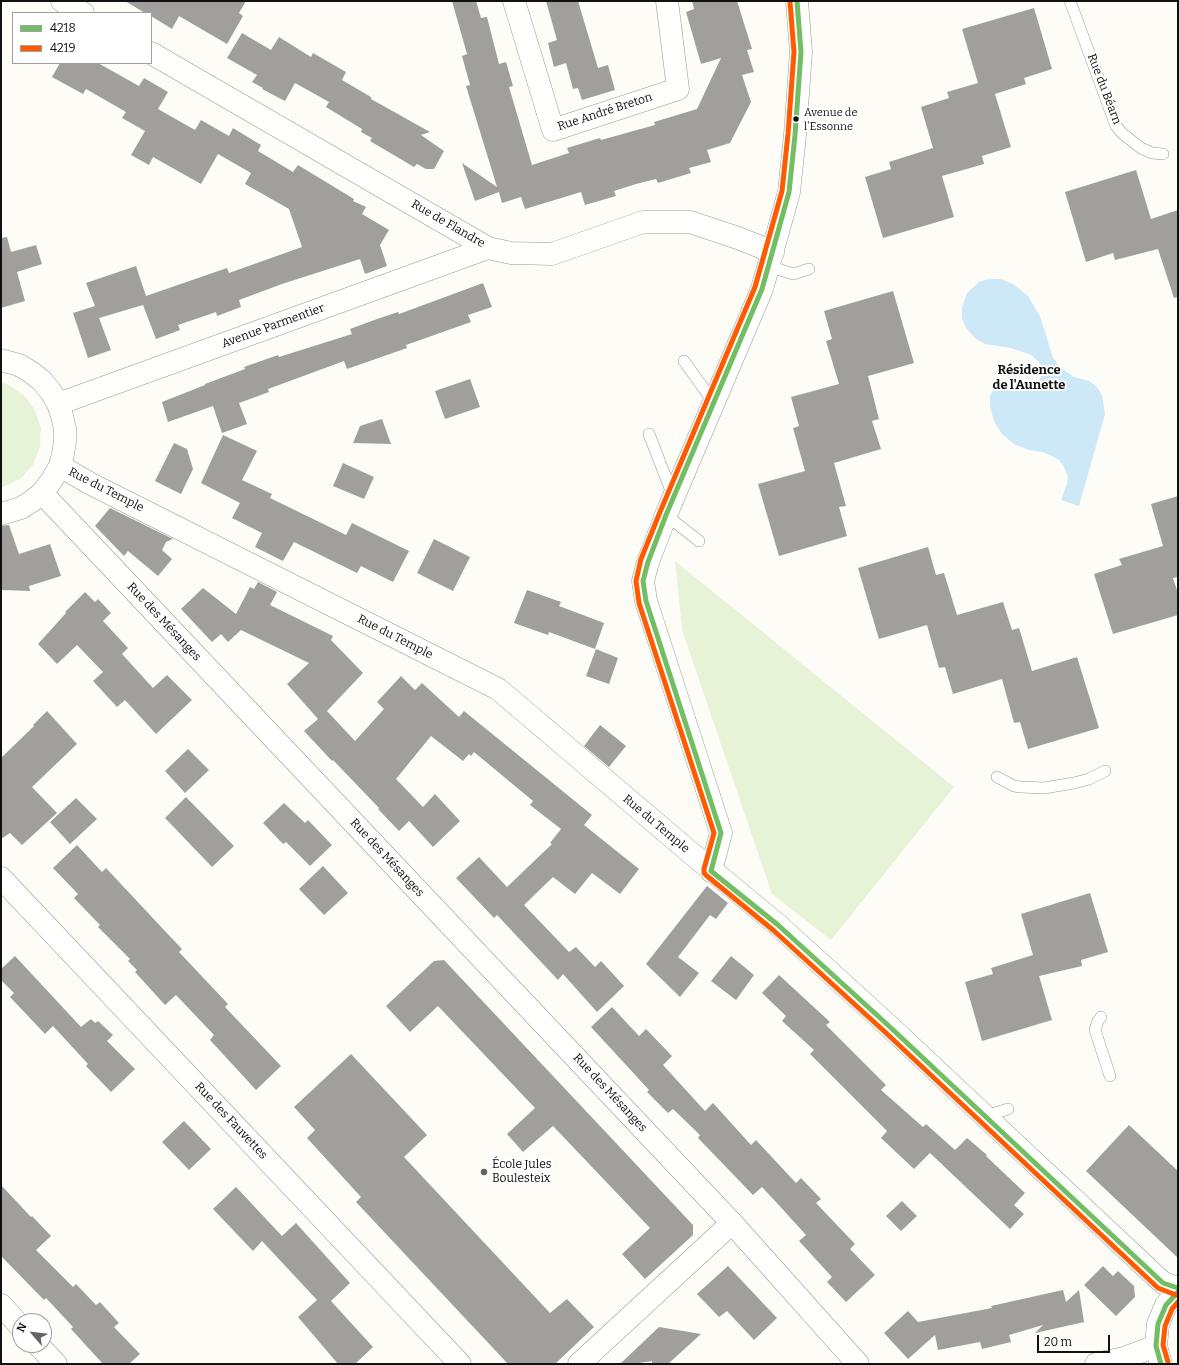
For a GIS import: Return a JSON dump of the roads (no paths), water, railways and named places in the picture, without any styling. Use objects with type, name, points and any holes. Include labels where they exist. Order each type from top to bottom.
[{"type":"street","points":[[62,1],[80,12]]},
{"type":"street","name":"Rue André Breton","points":[[514,1],[554,130],[678,89],[667,1]]},
{"type":"street","points":[[711,871],[721,833],[646,601],[643,581],[670,506],[762,289],[789,192],[801,52],[797,1]]},
{"type":"street","name":"Rue de Flandre","points":[[152,54],[488,248],[511,253],[552,254],[643,222],[690,222],[738,238],[771,259]]},
{"type":"street","name":"Avenue Parmentier","points":[[58,404],[488,248]]},
{"type":"street","points":[[1,360],[19,365],[42,381],[58,404],[65,429],[63,454],[60,466],[52,480],[42,493],[32,501],[21,508],[1,514]]},
{"type":"street","name":"Rue du Temple","points":[[60,466],[91,484],[498,689],[711,871],[778,925],[986,1116],[1163,1283],[1178,1288]]},
{"type":"street","name":"Rue des Mésanges","points":[[42,493],[732,1223],[858,1364]]},
{"type":"street","name":"Rue des Fauvettes","points":[[1,878],[460,1364]]},
{"type":"street","points":[[579,1364],[732,1223]]},
{"type":"street","points":[[1096,1364],[1124,1358],[1159,1355],[1158,1324],[1166,1305],[1178,1292]]},
{"type":"street","points":[[1,1305],[12,1317]]},
{"type":"street","points":[[46,1353],[56,1364]]},
{"type":"lane","name":"Rue du Béarn","points":[[1070,1],[1116,126],[1123,134],[1141,148],[1163,154]]},
{"type":"lane","points":[[771,259],[793,274],[809,269]]},
{"type":"lane","points":[[684,360],[714,403]]},
{"type":"lane","points":[[649,434],[670,506],[699,541]]},
{"type":"lane","points":[[997,777],[1014,786],[1044,788],[1089,779],[1105,771]]},
{"type":"lane","points":[[1101,1017],[1095,1030],[1110,1076]]},
{"type":"lane","points":[[986,1116],[1008,1109]]},
{"type":"water","points":[[988,279],[1001,279],[1013,284],[1028,296],[1040,316],[1053,358],[1060,367],[1074,377],[1089,381],[1096,386],[1102,395],[1105,414],[1079,506],[1061,500],[1067,484],[1068,476],[1059,460],[1042,452],[1029,450],[1014,444],[1002,434],[995,423],[990,408],[990,396],[996,385],[1002,381],[1009,380],[1029,387],[1034,386],[1042,376],[1041,365],[1031,355],[1011,348],[985,344],[976,339],[966,328],[962,319],[962,308],[967,293],[979,282]]},
{"type":"place","name":"Avenue de l'Essonne","points":[[796,119]]},
{"type":"place","name":"École Jules Boulesteix","points":[[484,1172]]},
{"type":"district","name":"Résidence de l'Aunette","points":[[1029,378]]}]
